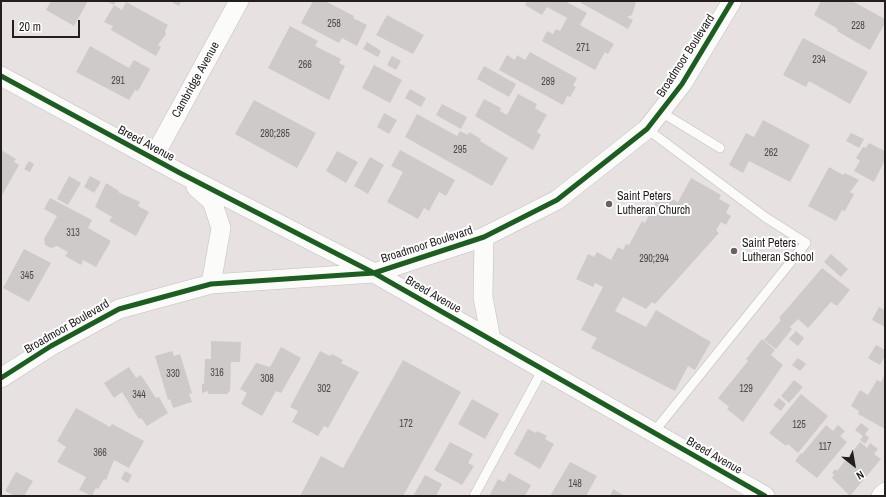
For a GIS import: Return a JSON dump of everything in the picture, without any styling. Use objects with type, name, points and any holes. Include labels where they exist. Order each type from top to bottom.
[{"type":"street","name":"Cambridge Avenue","points":[[153,158],[239,1]]},
{"type":"street","name":"Broadmoor Boulevard","points":[[1,378],[50,346],[119,309],[210,284],[374,273],[484,237],[557,200],[647,129],[682,84],[732,1]]},
{"type":"street","name":"Breed Avenue","points":[[1,76],[180,173],[374,273],[765,496]]},
{"type":"street","name":"Breed Avenue","points":[[180,173],[212,201],[221,228],[210,284]]},
{"type":"street","points":[[484,237],[483,297],[491,340]]},
{"type":"street","points":[[881,496],[885,492]]},
{"type":"lane","points":[[660,112],[720,148]]},
{"type":"lane","points":[[647,129],[765,217],[806,243],[654,433]]},
{"type":"lane","points":[[474,496],[543,369]]},
{"type":"building","points":[[51,1],[88,1],[74,26],[46,10]]},
{"type":"building","points":[[106,1],[116,1],[114,5]]},
{"type":"building","points":[[170,1],[181,1],[179,6]]},
{"type":"building","points":[[313,1],[325,1],[354,16],[353,18],[367,25],[357,46],[342,38],[339,43],[301,23]]},
{"type":"building","points":[[527,1],[565,1],[587,13],[580,25],[547,7],[542,15],[525,5]]},
{"type":"building","points":[[582,1],[636,2],[632,15],[627,17],[633,20],[628,29],[581,3]]},
{"type":"building","points":[[821,1],[852,1],[885,19],[885,23],[870,50],[837,31],[838,29],[814,15]]},
{"type":"building","points":[[126,2],[168,25],[165,31],[166,34],[158,45],[161,47],[156,56],[111,30],[113,26],[104,22],[114,5],[122,10]]},
{"type":"building","points":[[387,15],[424,35],[413,54],[376,35]]},
{"type":"building","points":[[567,18],[614,44],[608,54],[605,52],[595,70],[542,41],[547,31],[553,34],[556,29],[560,31]]},
{"type":"building","points":[[290,26],[318,41],[315,46],[341,59],[339,63],[345,66],[329,100],[268,68]]},
{"type":"building","points":[[803,38],[868,72],[850,104],[809,81],[806,87],[783,75]]},
{"type":"building","points":[[367,42],[381,51],[378,57],[363,49]]},
{"type":"building","points":[[90,46],[129,68],[134,60],[150,69],[138,91],[135,90],[129,100],[76,72]]},
{"type":"building","points":[[530,52],[577,78],[573,86],[576,87],[570,97],[567,96],[563,105],[499,70],[507,55],[515,60],[517,55],[525,60]]},
{"type":"building","points":[[392,56],[401,61],[396,70],[387,65]]},
{"type":"building","points":[[374,65],[402,80],[390,103],[362,88]]},
{"type":"building","points":[[484,66],[516,84],[509,97],[477,79]]},
{"type":"building","points":[[410,89],[426,98],[421,107],[405,98]]},
{"type":"building","points":[[518,94],[537,104],[535,108],[547,115],[537,132],[541,135],[533,150],[475,116],[484,99],[501,108],[500,111],[507,115]]},
{"type":"building","points":[[254,100],[316,133],[297,168],[235,134]]},
{"type":"building","points":[[442,104],[467,117],[461,129],[436,115]]},
{"type":"building","points":[[384,113],[397,120],[389,134],[377,127]]},
{"type":"building","points":[[417,114],[457,136],[460,131],[468,135],[469,132],[481,139],[480,141],[508,158],[492,186],[405,137]]},
{"type":"building","points":[[763,120],[810,145],[790,182],[749,161],[743,173],[729,165],[746,133],[754,137]]},
{"type":"building","points":[[851,133],[864,139],[859,148],[846,141]]},
{"type":"building","points":[[869,143],[885,151],[885,160],[874,182],[854,171],[860,161],[856,158],[863,147],[866,148]]},
{"type":"building","points":[[1,150],[16,159],[14,162],[19,165],[1,197]]},
{"type":"building","points":[[400,150],[455,180],[446,196],[439,192],[429,211],[424,208],[418,219],[387,202],[403,172],[391,166]]},
{"type":"building","points":[[337,151],[358,162],[346,183],[326,171]]},
{"type":"building","points":[[370,157],[384,165],[368,194],[354,186]]},
{"type":"building","points":[[29,161],[34,164],[30,172],[24,169]]},
{"type":"building","points":[[829,167],[843,175],[845,173],[859,180],[850,192],[854,194],[845,211],[842,210],[836,221],[808,206]]},
{"type":"building","points":[[69,176],[81,183],[68,205],[57,199]]},
{"type":"building","points":[[90,176],[101,182],[94,193],[84,187]]},
{"type":"building","points":[[691,178],[721,195],[719,199],[730,205],[726,213],[731,216],[726,225],[721,222],[716,230],[719,233],[655,304],[652,302],[646,309],[623,297],[615,311],[646,327],[656,310],[711,342],[695,370],[688,366],[675,391],[591,348],[597,338],[581,330],[603,287],[595,283],[593,287],[576,279],[588,254],[594,257],[597,252],[611,260],[618,247],[623,250],[626,244],[629,245],[642,221],[645,223],[660,193],[678,202]]},
{"type":"building","points":[[106,183],[119,191],[118,192],[140,202],[138,206],[149,212],[136,236],[109,221],[112,217],[95,207]]},
{"type":"building","points":[[50,198],[92,220],[88,228],[111,241],[96,267],[83,260],[81,265],[65,256],[68,252],[57,246],[51,248],[45,245],[44,239],[57,216],[44,209]]},
{"type":"building","points":[[24,249],[51,263],[29,302],[3,288]]},
{"type":"building","points":[[831,254],[848,269],[841,277],[824,262]]},
{"type":"building","points":[[822,268],[850,290],[837,306],[831,302],[808,328],[798,319],[790,327],[785,323],[792,329],[776,349],[764,340],[781,320],[779,318]]},
{"type":"building","points":[[879,307],[885,310],[885,327],[872,320]]},
{"type":"building","points":[[796,331],[804,338],[798,346],[789,339]]},
{"type":"building","points":[[762,339],[775,350],[771,355],[783,365],[743,422],[727,409],[729,407],[718,398],[748,361],[746,359]]},
{"type":"building","points":[[211,341],[241,342],[240,362],[231,362],[230,392],[228,391],[228,394],[208,394],[208,391],[202,393],[202,384],[204,384],[205,359],[211,359]]},
{"type":"building","points":[[876,345],[885,350],[885,356],[880,365],[868,358]]},
{"type":"building","points":[[281,347],[301,358],[281,393],[276,391],[262,416],[241,404],[247,393],[240,389],[256,363],[270,367]]},
{"type":"building","points":[[172,351],[174,356],[180,354],[192,393],[189,394],[192,402],[173,408],[170,399],[168,400],[155,356]]},
{"type":"building","points":[[320,351],[330,356],[332,354],[343,360],[341,363],[359,372],[328,428],[324,426],[318,436],[292,422],[298,411],[290,407]]},
{"type":"building","points":[[798,358],[806,364],[800,371],[792,365]]},
{"type":"building","points":[[403,360],[461,392],[403,496],[300,496],[321,456],[343,468]]},
{"type":"building","points":[[129,367],[136,378],[141,375],[156,398],[159,397],[168,413],[147,426],[141,418],[139,419],[122,392],[114,398],[104,383]]},
{"type":"building","points":[[885,374],[885,429],[858,414],[859,411],[851,406],[860,390],[868,395],[877,380],[881,382]]},
{"type":"building","points":[[794,380],[803,387],[789,403],[781,396]]},
{"type":"building","points":[[801,394],[828,416],[798,453],[788,444],[786,446],[769,433]]},
{"type":"building","points":[[779,398],[786,404],[781,411],[773,405]]},
{"type":"building","points":[[472,399],[499,414],[485,439],[458,424]]},
{"type":"building","points":[[76,408],[110,427],[112,424],[144,441],[129,468],[114,460],[106,480],[104,479],[98,489],[96,488],[92,496],[79,490],[86,477],[57,462],[66,447],[57,441]]},
{"type":"building","points":[[861,423],[869,429],[865,434],[869,438],[865,444],[860,440],[863,436],[855,430]]},
{"type":"building","points":[[826,425],[833,431],[838,425],[845,431],[840,436],[847,442],[817,478],[795,461]]},
{"type":"building","points":[[528,429],[536,433],[537,431],[547,436],[545,439],[554,444],[540,469],[514,454]]},
{"type":"building","points":[[450,442],[473,454],[468,463],[474,466],[462,485],[434,470]]},
{"type":"building","points":[[860,442],[867,448],[870,443],[878,449],[874,454],[881,459],[850,496],[832,478],[834,475],[832,473],[835,469],[837,471]]},
{"type":"building","points":[[570,462],[597,476],[586,496],[550,496]]},
{"type":"building","points":[[125,471],[132,475],[128,483],[121,479]]},
{"type":"building","points":[[16,472],[33,481],[24,496],[15,496],[5,491]]},
{"type":"building","points":[[509,473],[531,485],[525,496],[489,496],[498,479],[504,482]]},
{"type":"building","points":[[425,475],[442,484],[436,496],[413,496]]},
{"type":"building","points":[[613,489],[625,496],[610,496]]},
{"type":"cycle path","points":[[1,378],[51,346],[119,309],[211,284],[374,273],[484,237],[557,200],[647,129],[682,84],[732,1]]},
{"type":"cycle path","points":[[1,76],[180,173],[374,273],[765,496]]},
{"type":"place","name":"Saint Peters Lutheran Church","points":[[609,204]]},
{"type":"place","name":"Saint Peters Lutheran School","points":[[734,251]]}]
